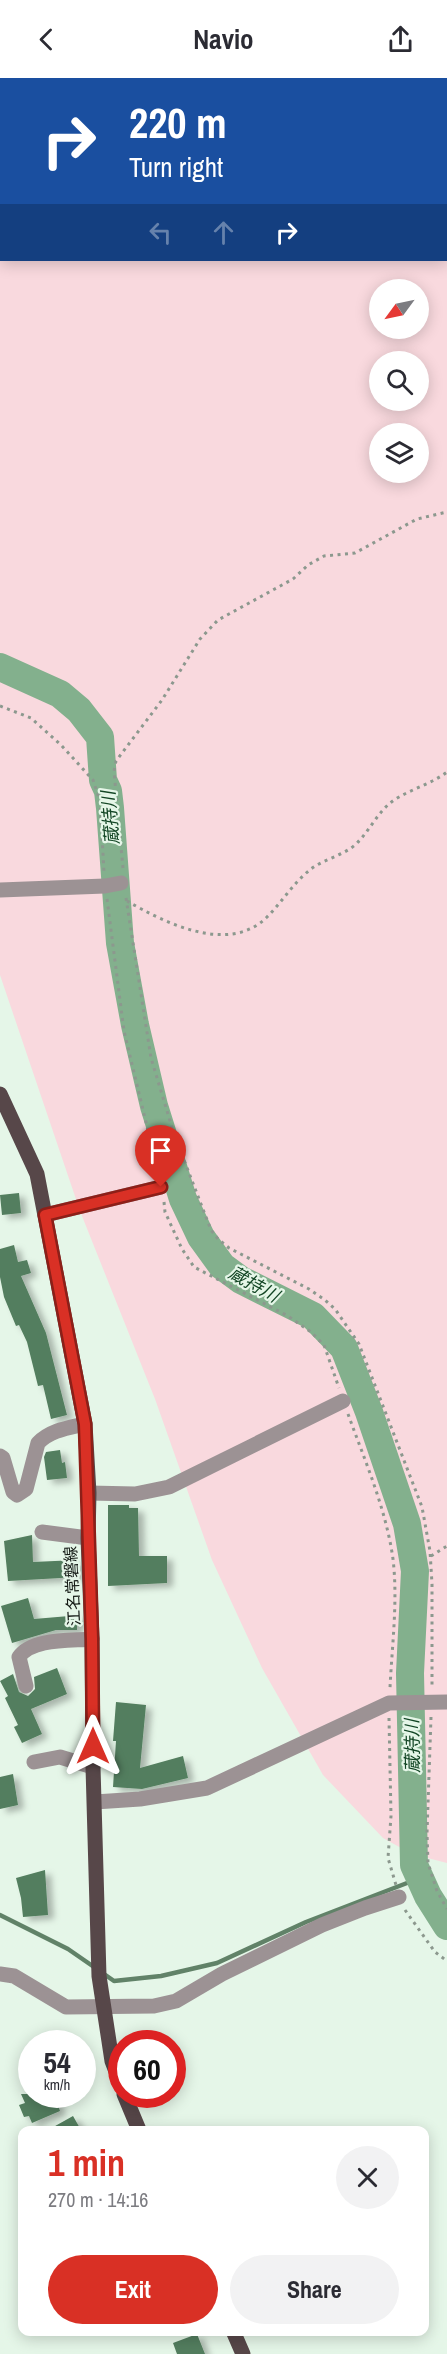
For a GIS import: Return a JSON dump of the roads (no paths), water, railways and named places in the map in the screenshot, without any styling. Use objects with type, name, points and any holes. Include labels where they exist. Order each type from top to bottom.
[{"type":"main road","name":"江名常磐線","points":[[0,1094],[37,1174],[85,1424],[89,1493],[88,1538],[99,1976],[108,2037]]},
{"type":"main road","points":[[130,2108],[137,2126]]},
{"type":"main road","points":[[234,2336],[243,2354]]},
{"type":"street","points":[[0,890],[105,886],[121,883]]},
{"type":"street","points":[[45,1215],[161,1187]]},
{"type":"street","points":[[89,1493],[135,1494],[169,1487],[343,1401]]},
{"type":"street","points":[[0,1456],[3,1458],[13,1492],[17,1495],[26,1489],[38,1443],[44,1437],[57,1431],[85,1424]]},
{"type":"street","points":[[42,1532],[88,1538]]},
{"type":"street","points":[[26,1686],[19,1658],[23,1652],[38,1645],[92,1639]]},
{"type":"street","points":[[95,1802],[140,1799],[207,1788],[389,1703],[439,1702]]},
{"type":"street","points":[[34,1762],[60,1757],[93,1767]]},
{"type":"street","points":[[0,1974],[14,1976],[66,2007],[154,2006],[176,2001],[231,1969],[322,1925],[399,1897]]},
{"type":"waterway","name":"蔵持川","points":[[0,667],[60,694],[79,710],[100,737],[103,780],[108,791],[110,808],[120,943],[135,1025],[154,1106],[183,1199],[201,1237],[222,1266],[241,1280],[313,1316],[344,1348],[369,1412],[407,1524],[415,1571],[410,1673],[414,1865],[428,1896],[447,1926]]},
{"type":"waterway","points":[[104,1974],[114,1981],[161,1976],[217,1963],[306,1922],[420,1878]]},
{"type":"waterway","points":[[0,1915],[68,1949],[94,1967]]}]
